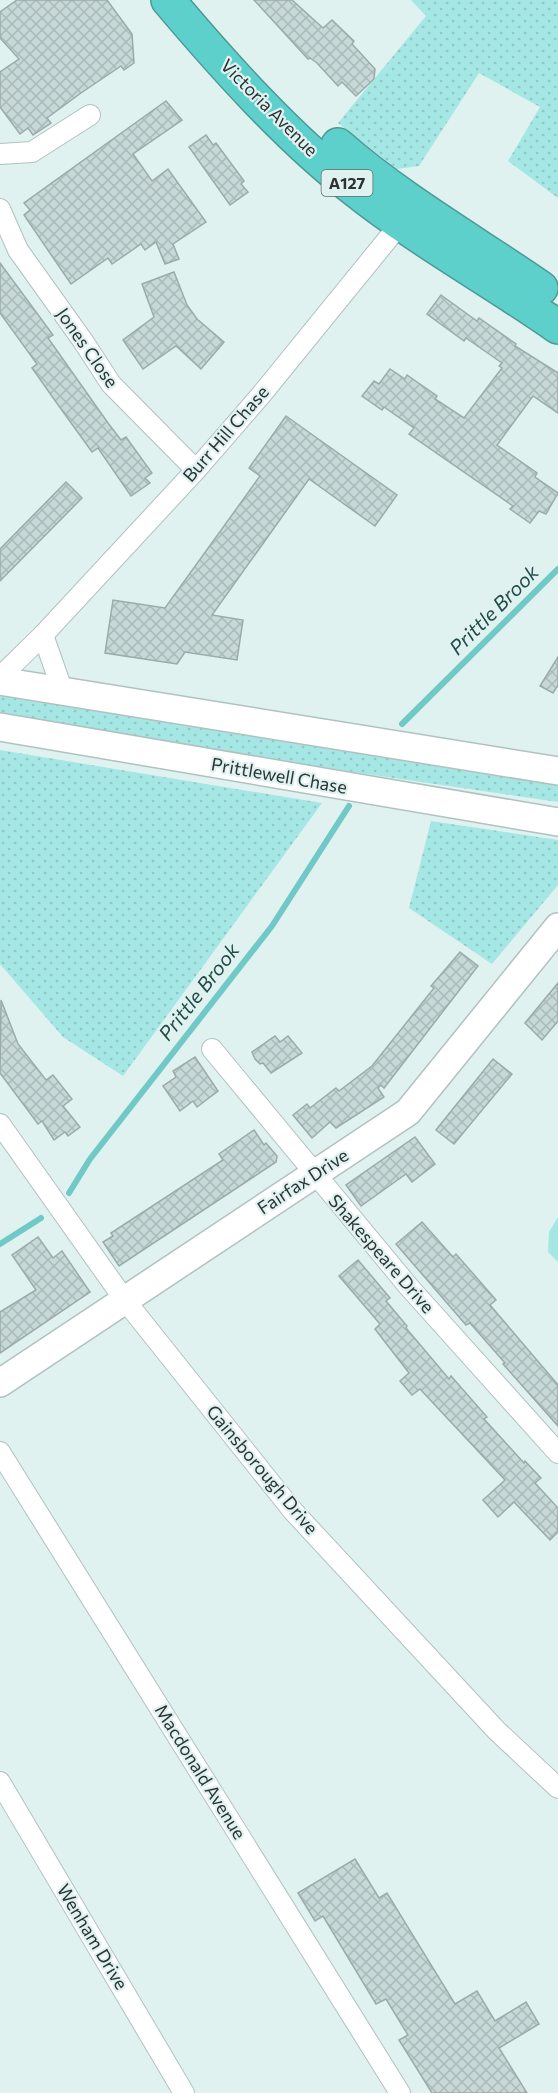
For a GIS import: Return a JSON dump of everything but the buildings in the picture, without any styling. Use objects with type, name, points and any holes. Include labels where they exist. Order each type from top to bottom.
[{"type":"highway","name":"Victoria Avenue","points":[[168,0],[207,47],[302,143],[352,188],[400,224],[558,327]]},
{"type":"highway","name":"Victoria Avenue","points":[[197,0],[272,83],[368,171],[558,300]]},
{"type":"street","points":[[0,154],[32,152],[90,115]]},
{"type":"street","name":"Jones Close","points":[[0,209],[18,250],[111,384],[196,470]]},
{"type":"street","name":"Burr Hill Chase","points":[[0,679],[196,470],[261,395],[400,224]]},
{"type":"street","points":[[43,635],[63,689]]},
{"type":"street","points":[[0,679],[407,748],[558,771]]},
{"type":"street","name":"Prittlewell Chase","points":[[0,727],[558,822]]},
{"type":"street","name":"Fairfax Drive","points":[[0,1383],[408,1112],[558,927]]},
{"type":"street","name":"Shakespeare Drive","points":[[212,1049],[313,1174],[409,1287],[558,1453]]},
{"type":"street","name":"Gainsborough Drive","points":[[0,1124],[124,1299],[293,1511],[497,1731],[558,1788]]},
{"type":"street","name":"Macdonald Avenue","points":[[0,1452],[400,2093]]},
{"type":"street","name":"Wenham Drive","points":[[0,1782],[184,2093]]},
{"type":"shaded area","points":[[411,0],[558,0],[558,198],[508,161],[540,107],[479,73],[419,166],[397,169],[338,123],[426,16]]},
{"type":"shaded area","points":[[0,685],[558,778],[558,802],[353,772],[0,715]]},
{"type":"shaded area","points":[[0,750],[322,803],[123,1076],[63,1037],[0,964]]},
{"type":"shaded area","points":[[431,821],[558,840],[558,885],[492,964],[409,908]]},
{"type":"shaded area","points":[[558,1217],[558,1262],[548,1252],[549,1232]]},
{"type":"waterway","name":"Prittle Brook","points":[[402,724],[558,569]]},
{"type":"waterway","name":"Prittle Brook","points":[[69,1193],[90,1159],[272,926],[349,806]]},
{"type":"waterway","name":"Prittle Brook","points":[[0,1244],[41,1218]]}]
